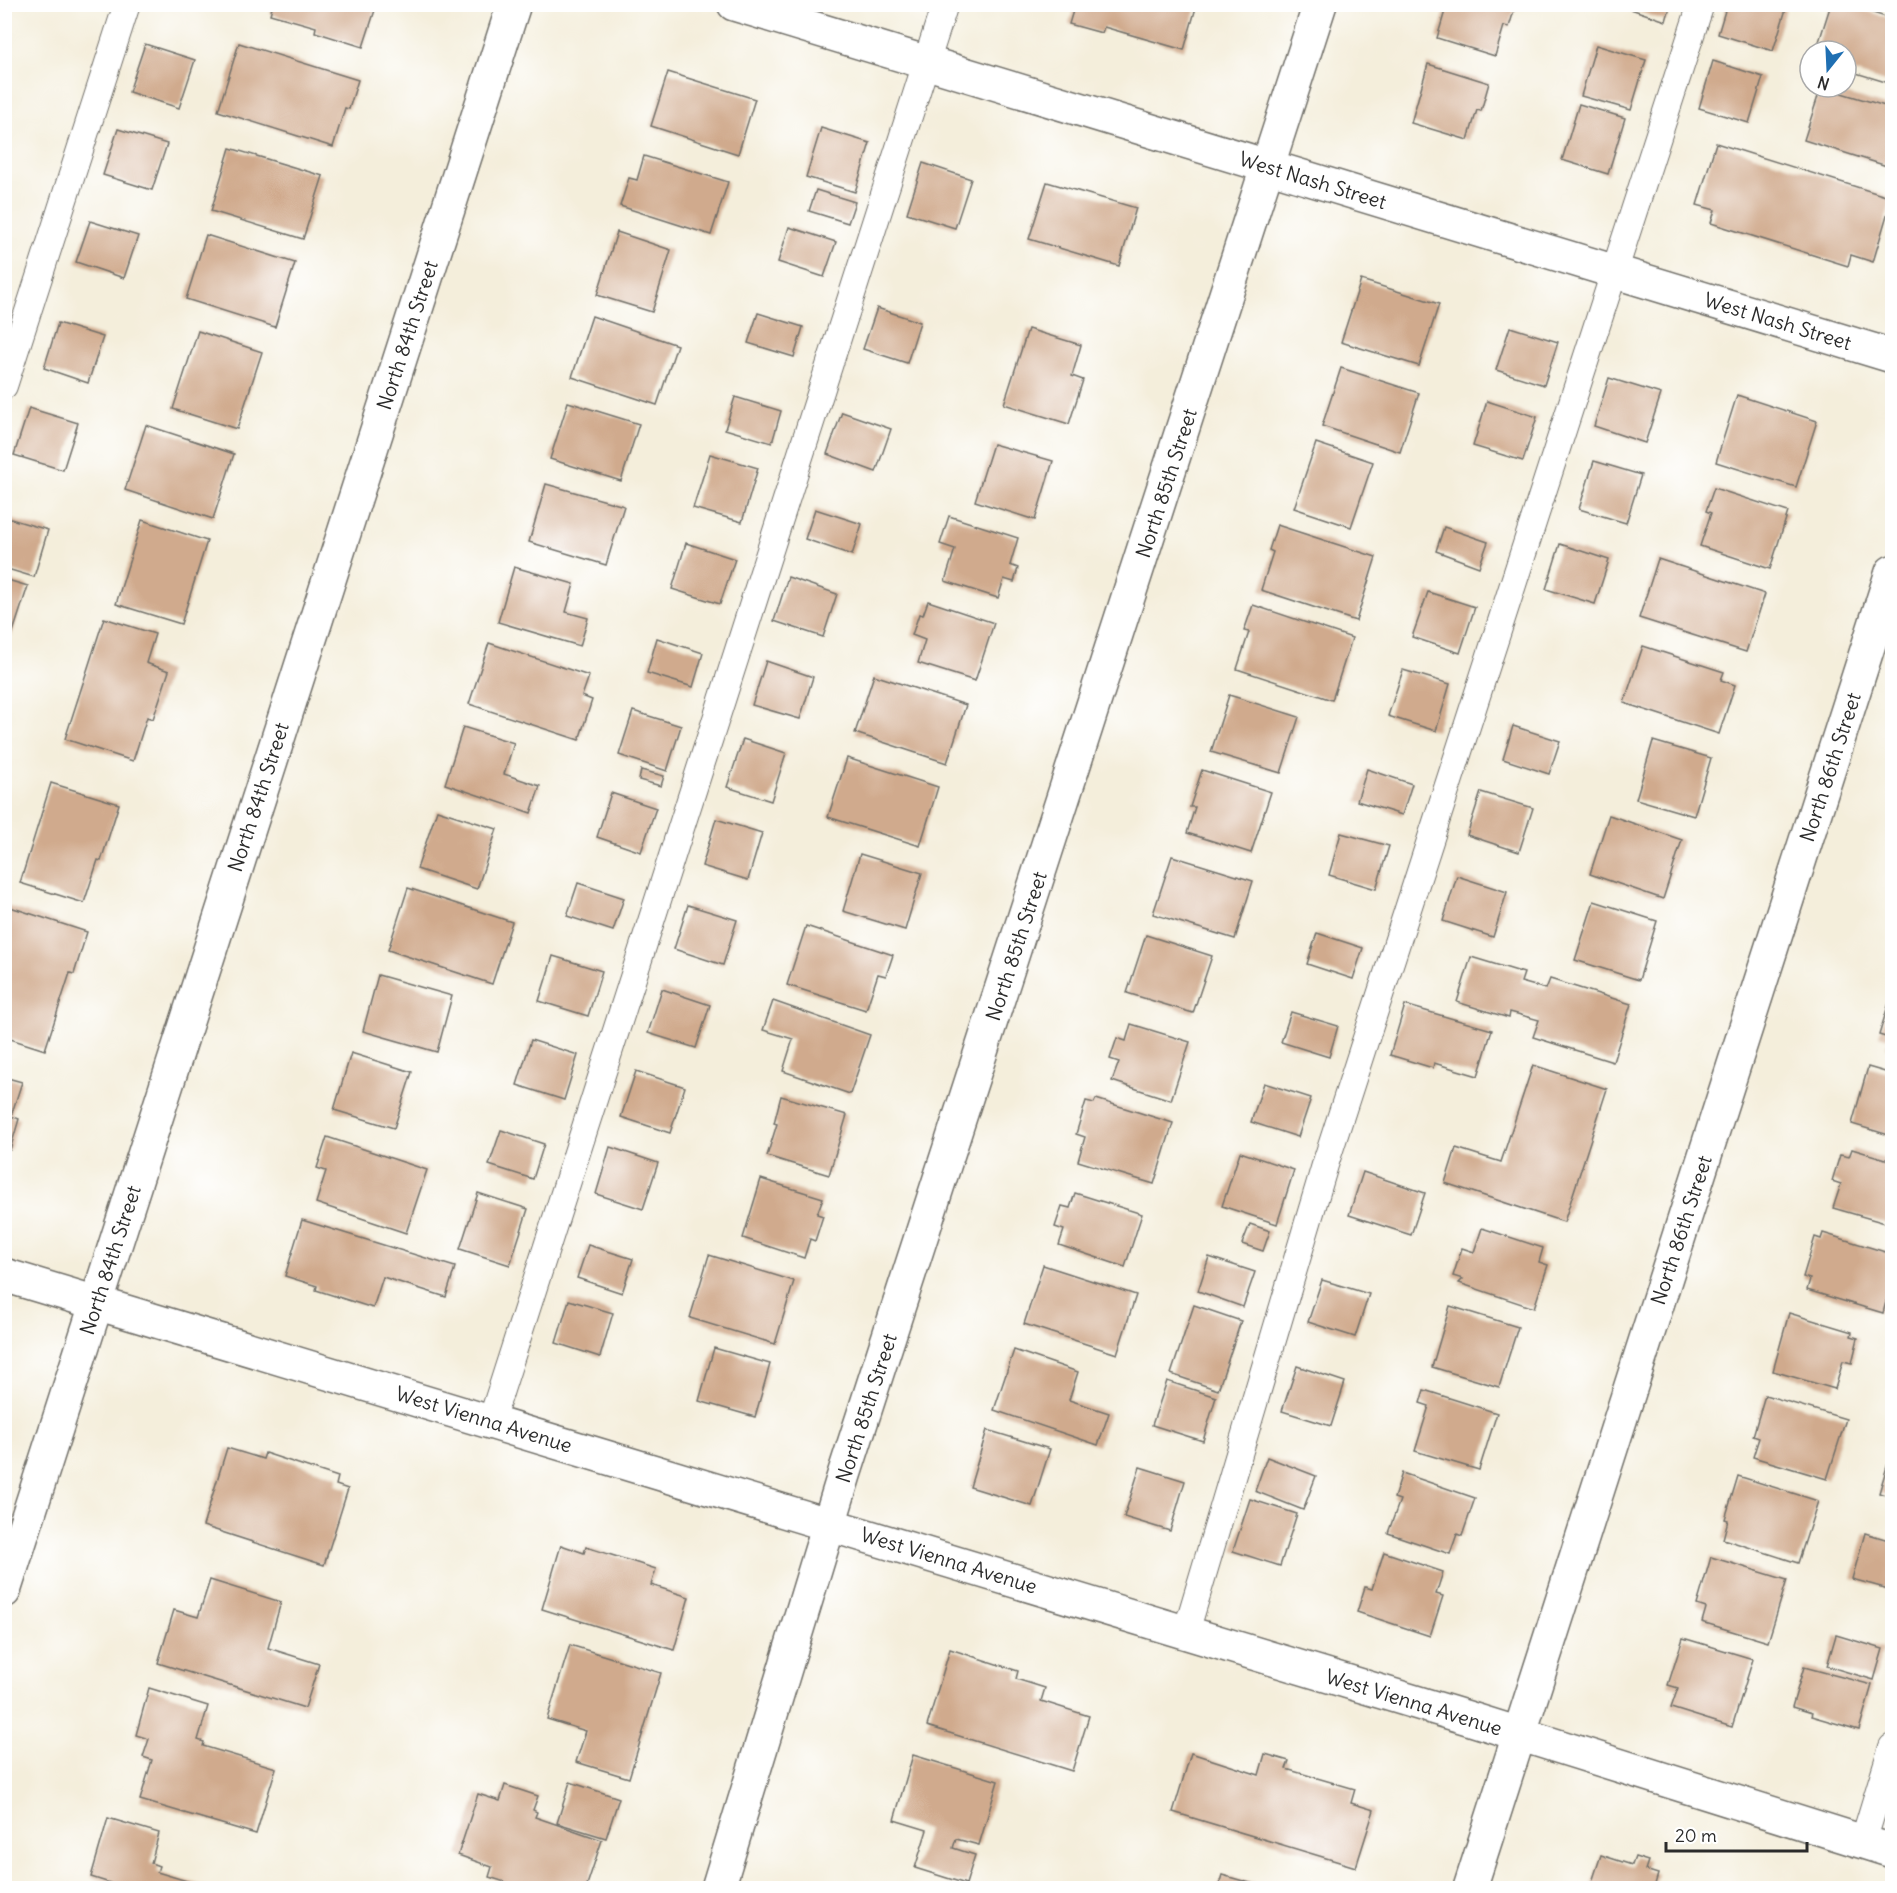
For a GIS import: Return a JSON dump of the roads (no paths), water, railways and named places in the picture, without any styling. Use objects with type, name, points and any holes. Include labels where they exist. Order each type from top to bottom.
[{"type":"street","name":"North 84th Street","points":[[4,1591],[514,4]]},
{"type":"street","name":"West Nash Street","points":[[734,4],[1893,356]]},
{"type":"street","name":"North 85th Street","points":[[718,1888],[829,1524],[1320,4]]},
{"type":"street","name":"North 86th Street","points":[[1470,1888],[1893,572]]},
{"type":"street","name":"West Vienna Avenue","points":[[4,1275],[1186,1632],[1878,1847]]},
{"type":"lane","points":[[4,386],[127,4]]},
{"type":"lane","points":[[490,1421],[945,4]]},
{"type":"lane","points":[[1186,1632],[1325,1165],[1701,4]]},
{"type":"lane","points":[[1878,1847],[1893,1747]]}]
